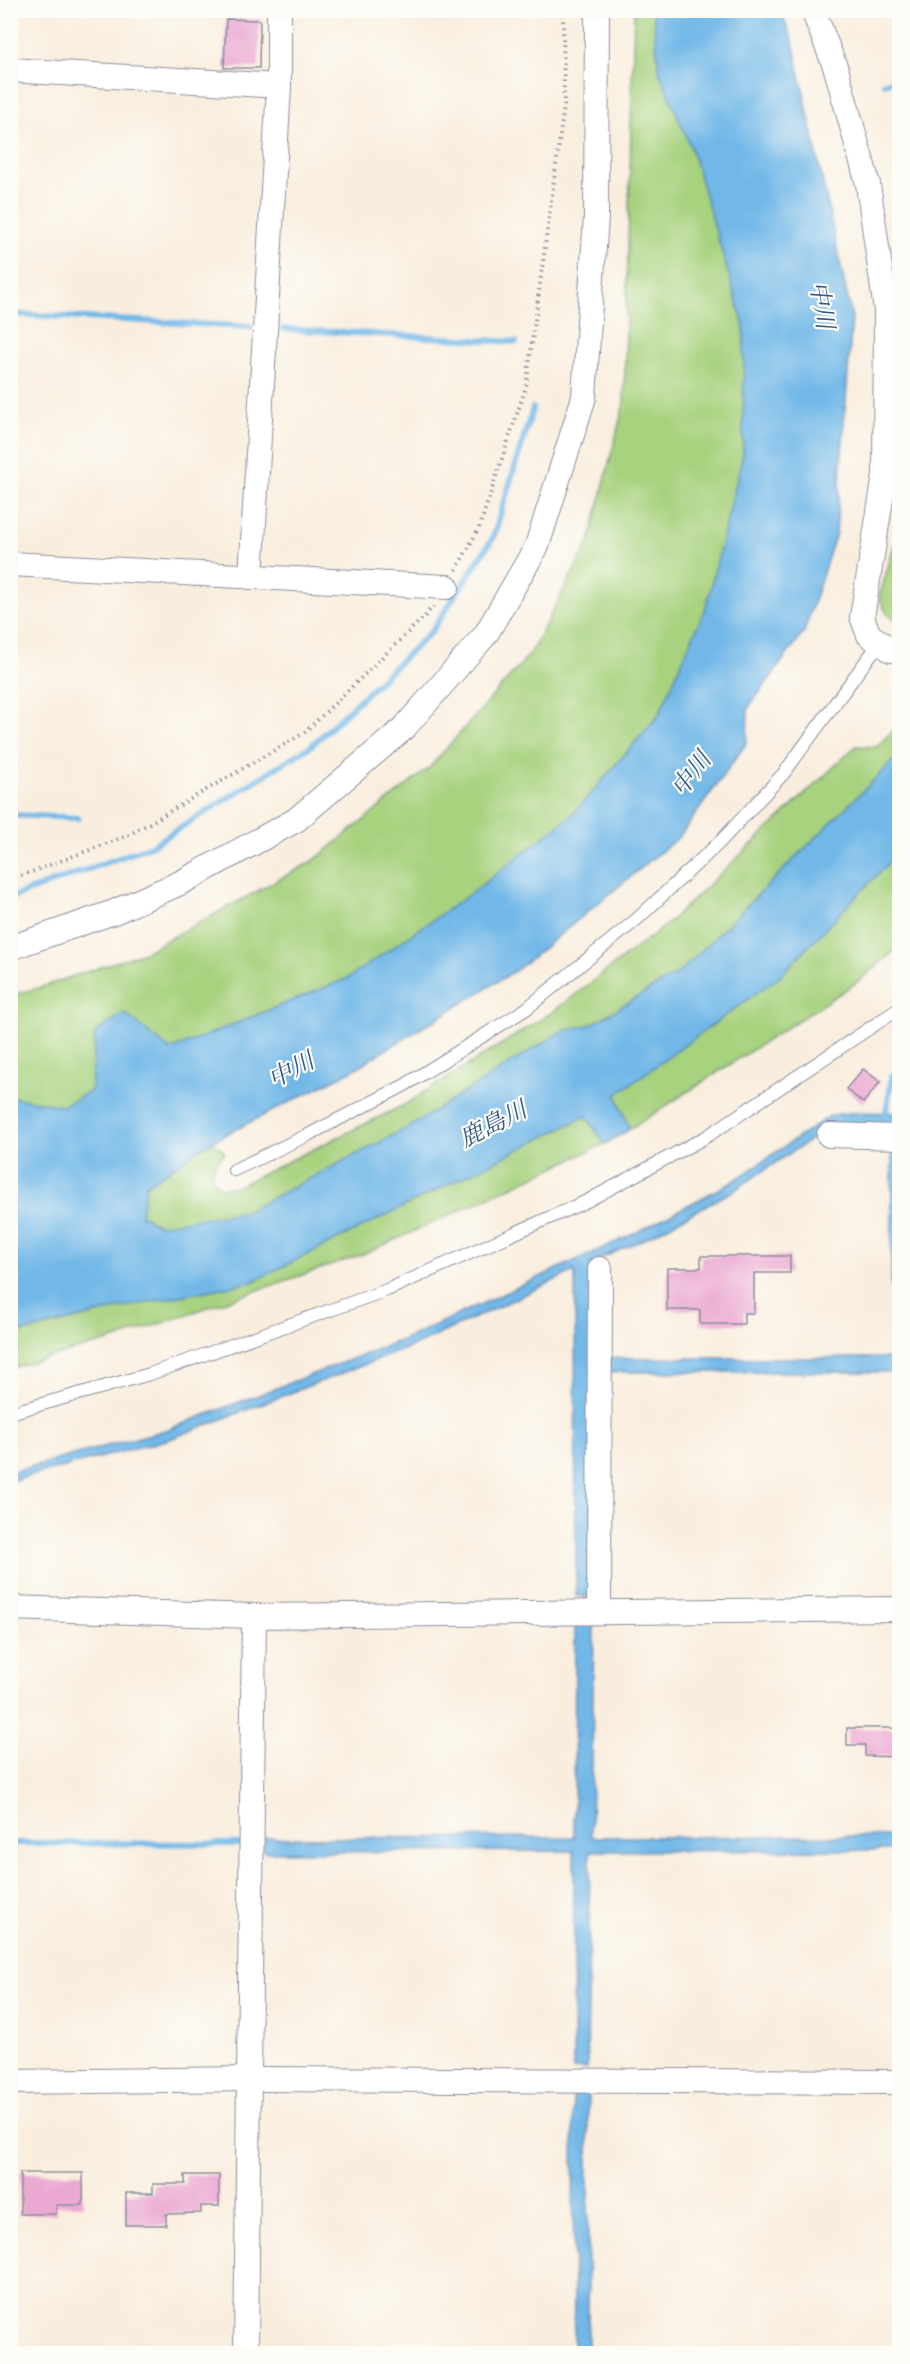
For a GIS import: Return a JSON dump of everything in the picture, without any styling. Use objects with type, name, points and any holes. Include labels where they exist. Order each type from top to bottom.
[{"type":"street","points":[[251,577],[279,86],[279,10]]},
{"type":"street","points":[[10,948],[114,912],[180,883],[296,820],[404,728],[486,634],[537,546],[584,397],[597,217],[597,10]]},
{"type":"street","points":[[813,10],[836,69],[868,184],[886,310],[892,474],[862,617],[869,635],[890,646]]},
{"type":"street","points":[[10,70],[279,86]]},
{"type":"street","points":[[10,564],[447,587]]},
{"type":"street","points":[[829,1135],[900,1137]]},
{"type":"street","points":[[599,1612],[600,1269]]},
{"type":"street","points":[[10,1608],[254,1616],[900,1609]]},
{"type":"street","points":[[246,2354],[254,1616]]},
{"type":"street","points":[[10,2082],[250,2079],[900,2082]]},
{"type":"lane","points":[[234,1170],[308,1136],[405,1085],[526,1009],[636,920],[720,842],[784,773],[890,646]]},
{"type":"lane","points":[[10,1413],[150,1374],[387,1290],[587,1201],[706,1137],[900,1008]]},
{"type":"path","points":[[10,880],[129,835],[303,733],[425,616],[447,587],[479,528],[526,387],[564,106],[563,10]]},
{"type":"green space","points":[[634,11],[733,11],[775,608],[509,929],[11,1141],[11,995],[39,988],[145,952],[313,861],[430,767],[530,654],[590,540],[624,404]]},
{"type":"green space","points":[[899,529],[899,622],[887,614],[879,598]]},
{"type":"green space","points":[[899,725],[899,778],[704,979],[228,1242],[10,1197],[747,742],[680,836],[518,969],[351,1071],[212,1141],[225,1152],[214,1166],[211,1178],[222,1188],[238,1186],[404,1105],[551,1013],[665,926],[856,746],[876,747]]},
{"type":"green space","points":[[899,825],[899,947],[859,981],[630,1129],[605,1144],[364,1254],[109,1341],[11,1368],[11,1320],[242,1276]]},
{"type":"water","points":[[653,11],[780,11],[792,38],[852,318],[836,533],[804,632],[748,708],[747,742],[680,836],[518,969],[351,1071],[211,1142],[146,1185],[141,1215],[158,1225],[247,1211],[411,1126],[562,1031],[592,1024],[680,972],[899,755],[899,852],[780,976],[616,1095],[630,1129],[605,1144],[586,1116],[252,1282],[138,1304],[11,1335],[11,1097],[62,1106],[91,1091],[95,1033],[124,1013],[170,1050],[348,978],[473,892],[573,814],[658,716],[706,607],[743,454],[744,326],[691,148],[659,71]]},
{"type":"water","points":[[859,1112],[899,1113],[899,1127],[828,1128],[733,1191],[644,1239],[591,1263],[592,1596],[576,1596],[575,1271],[416,1345],[170,1439],[11,1481],[11,1472],[169,1429],[409,1337],[633,1234],[732,1182],[831,1115]]},
{"type":"water","points":[[899,1149],[899,1372],[609,1372],[609,1358],[891,1358],[892,1150]]},
{"type":"water","points":[[575,1623],[594,1623],[591,1837],[899,1836],[900,1850],[590,1851],[587,2069],[573,2069],[574,1851],[264,1852],[264,1838],[574,1837]]},
{"type":"water","points":[[573,2092],[588,2092],[588,2353],[574,2353]]},
{"type":"building","points":[[226,19],[260,20],[259,68],[224,68]]},
{"type":"building","points":[[863,1069],[880,1082],[863,1103],[846,1089]]},
{"type":"building","points":[[701,1256],[790,1256],[790,1273],[754,1273],[754,1313],[744,1313],[744,1324],[700,1324],[700,1310],[667,1310],[667,1268],[701,1268]]},
{"type":"building","points":[[847,1728],[900,1728],[900,1757],[865,1756],[865,1745],[847,1745]]},
{"type":"building","points":[[20,2173],[83,2173],[83,2205],[56,2205],[56,2214],[20,2214]]},
{"type":"building","points":[[185,2175],[219,2175],[219,2206],[201,2206],[201,2213],[166,2214],[166,2225],[126,2225],[126,2193],[153,2193],[153,2184],[185,2184]]},
{"type":"waterway","points":[[884,84],[900,77]]},
{"type":"waterway","points":[[10,314],[251,327]]},
{"type":"waterway","points":[[283,329],[516,342]]},
{"type":"waterway","points":[[10,898],[151,846],[311,746],[431,632],[493,538],[533,408]]},
{"type":"waterway","points":[[10,815],[78,818]]},
{"type":"waterway","points":[[885,1119],[892,1076],[900,1070]]},
{"type":"waterway","points":[[10,1843],[246,1844]]},
{"type":"water label","name":"中川","points":[[822,305]]},
{"type":"water label","name":"中川","points":[[691,774]]},
{"type":"water label","name":"中川","points":[[291,1070]]},
{"type":"water label","name":"鹿島川","points":[[493,1124]]}]
